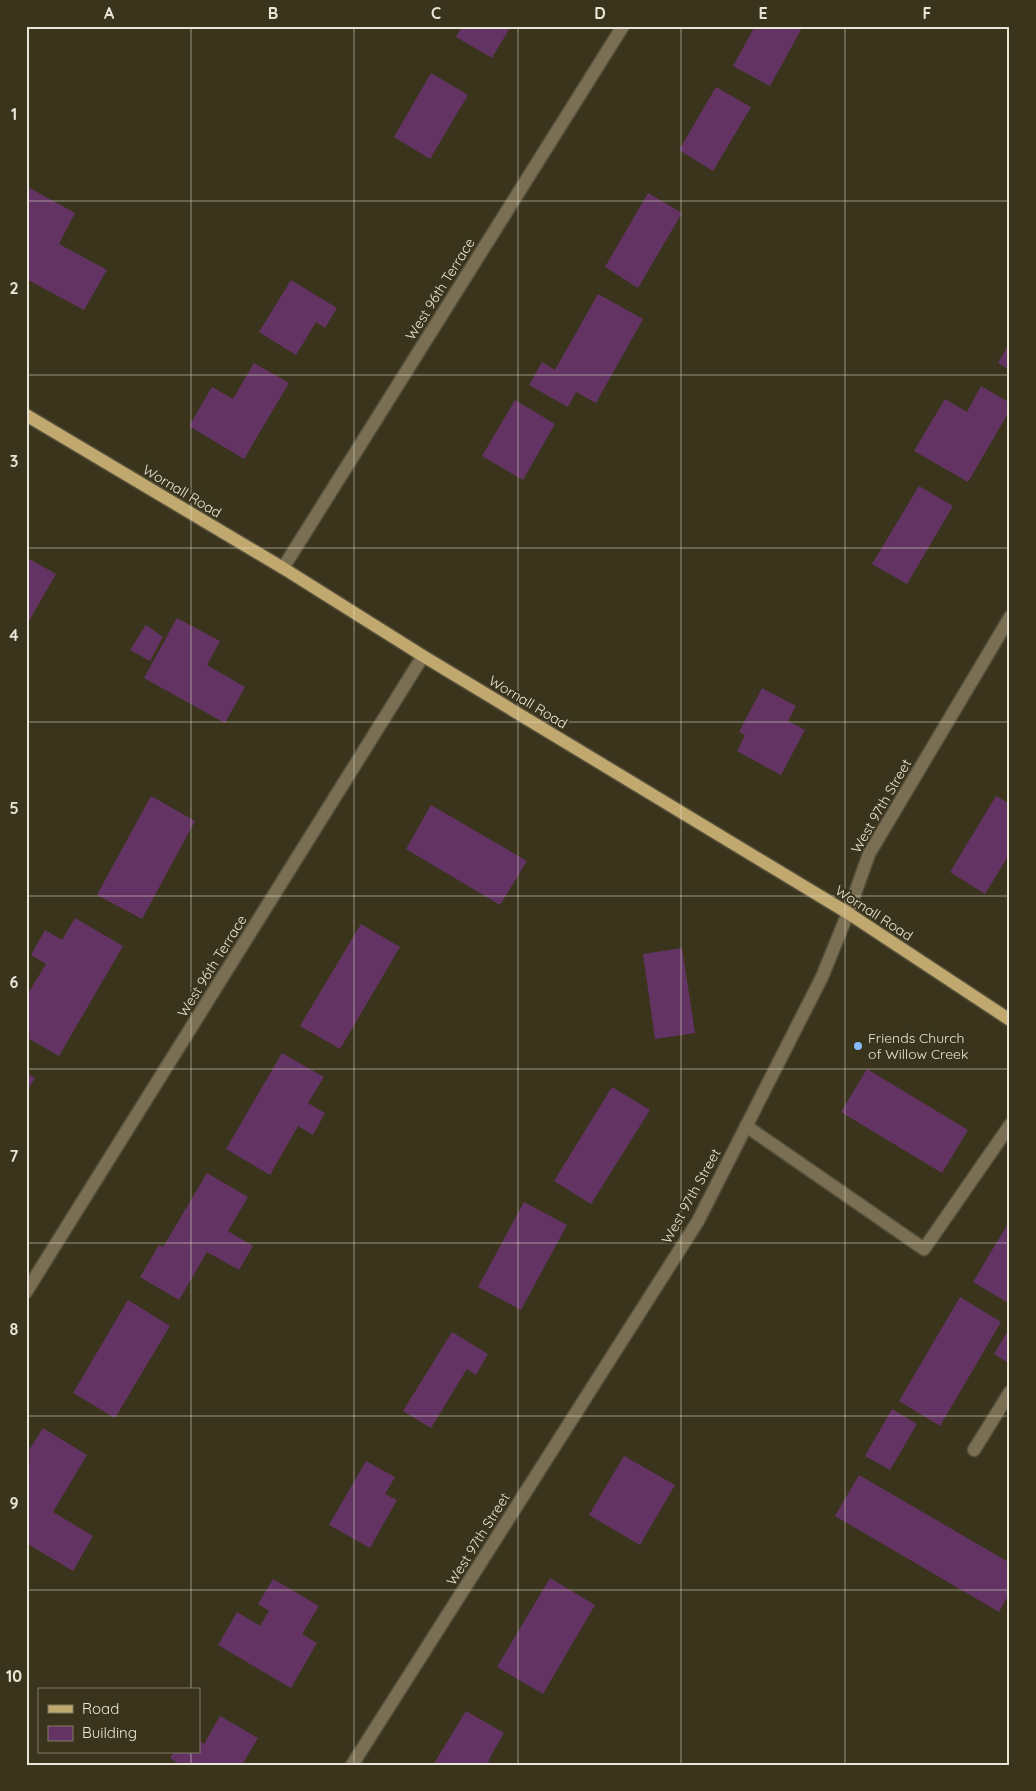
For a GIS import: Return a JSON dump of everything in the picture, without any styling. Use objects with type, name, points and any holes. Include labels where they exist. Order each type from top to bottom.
[{"type":"main road","name":"Wornall Road","points":[[26,416],[283,568],[423,656],[848,913],[1010,1020]]},
{"type":"street","name":"West 96th Terrace","points":[[283,568],[624,26]]},
{"type":"street","name":"West 97th Street","points":[[352,1765],[698,1220],[822,977],[869,854],[1010,617]]},
{"type":"street","name":"West 96th Terrace","points":[[26,1292],[423,656]]},
{"type":"street","points":[[746,1126],[924,1249],[1010,1125]]},
{"type":"street","points":[[974,1450],[1010,1392]]},
{"type":"building","points":[[462,26],[511,26],[492,58],[456,37]]},
{"type":"building","points":[[755,26],[803,26],[770,86],[733,66]]},
{"type":"building","points":[[431,73],[468,95],[430,159],[394,137]]},
{"type":"building","points":[[716,87],[751,107],[713,171],[679,150]]},
{"type":"building","points":[[26,186],[75,213],[59,244],[107,270],[84,310],[26,279]]},
{"type":"building","points":[[648,193],[682,213],[638,288],[605,267]]},
{"type":"building","points":[[291,280],[337,308],[325,328],[316,322],[296,355],[259,332]]},
{"type":"building","points":[[598,294],[643,319],[596,403],[576,392],[568,407],[529,385],[542,362],[555,370]]},
{"type":"building","points":[[1010,342],[1010,370],[998,363]]},
{"type":"building","points":[[254,363],[289,383],[244,459],[189,426],[212,387],[233,399]]},
{"type":"building","points":[[981,386],[1010,403],[1010,410],[968,482],[914,451],[945,399],[967,412]]},
{"type":"building","points":[[515,400],[555,424],[523,480],[482,456]]},
{"type":"building","points":[[919,486],[953,506],[907,584],[872,564]]},
{"type":"building","points":[[26,557],[56,574],[26,626]]},
{"type":"building","points":[[177,618],[220,641],[207,665],[245,687],[225,723],[144,678]]},
{"type":"building","points":[[146,625],[163,637],[150,661],[130,650]]},
{"type":"building","points":[[762,688],[796,706],[788,721],[805,730],[781,775],[737,751],[745,735],[739,732]]},
{"type":"building","points":[[151,796],[195,821],[142,919],[97,895]]},
{"type":"building","points":[[996,796],[1010,804],[1010,853],[985,894],[950,872]]},
{"type":"building","points":[[431,805],[527,861],[500,905],[406,849]]},
{"type":"building","points":[[75,918],[123,946],[59,1056],[26,1037],[26,997],[46,964],[31,955],[45,930],[62,940]]},
{"type":"building","points":[[361,924],[400,947],[340,1049],[300,1026]]},
{"type":"building","points":[[682,948],[695,1033],[655,1039],[643,954]]},
{"type":"building","points":[[282,1053],[324,1077],[308,1103],[325,1113],[313,1135],[298,1126],[270,1175],[226,1149]]},
{"type":"building","points":[[867,1069],[968,1130],[942,1173],[841,1112]]},
{"type":"building","points":[[26,1073],[35,1078],[26,1093]]},
{"type":"building","points":[[612,1087],[650,1110],[591,1204],[554,1181]]},
{"type":"building","points":[[207,1173],[248,1197],[228,1231],[253,1246],[239,1270],[207,1252],[179,1300],[140,1277],[159,1245],[163,1247]]},
{"type":"building","points":[[524,1202],[567,1225],[521,1310],[478,1287]]},
{"type":"building","points":[[1010,1220],[1010,1304],[973,1282]]},
{"type":"building","points":[[960,1297],[1001,1322],[940,1426],[899,1401]]},
{"type":"building","points":[[128,1300],[170,1326],[115,1418],[73,1393]]},
{"type":"building","points":[[1010,1327],[1010,1364],[994,1354]]},
{"type":"building","points":[[452,1332],[488,1354],[476,1375],[467,1369],[431,1428],[403,1411]]},
{"type":"building","points":[[892,1409],[917,1424],[890,1470],[865,1456]]},
{"type":"building","points":[[43,1428],[87,1455],[53,1512],[93,1536],[73,1571],[26,1543],[26,1466],[30,1459],[26,1455]]},
{"type":"building","points":[[624,1456],[675,1485],[640,1545],[589,1515]]},
{"type":"building","points":[[366,1461],[395,1477],[385,1494],[397,1500],[370,1548],[329,1525]]},
{"type":"building","points":[[859,1475],[1010,1563],[1010,1592],[999,1612],[835,1516]]},
{"type":"building","points":[[550,1578],[595,1605],[543,1694],[497,1667]]},
{"type":"building","points":[[273,1579],[319,1606],[302,1634],[317,1643],[291,1688],[218,1645],[237,1612],[260,1626],[269,1611],[258,1604]]},
{"type":"building","points":[[466,1711],[504,1733],[488,1761],[493,1765],[433,1765]]},
{"type":"building","points":[[220,1716],[258,1738],[242,1765],[181,1765],[170,1758],[173,1754],[200,1754],[200,1742],[204,1744]]},
{"type":"place","name":"Friends Church of Willow Creek","points":[[858,1046]]}]
